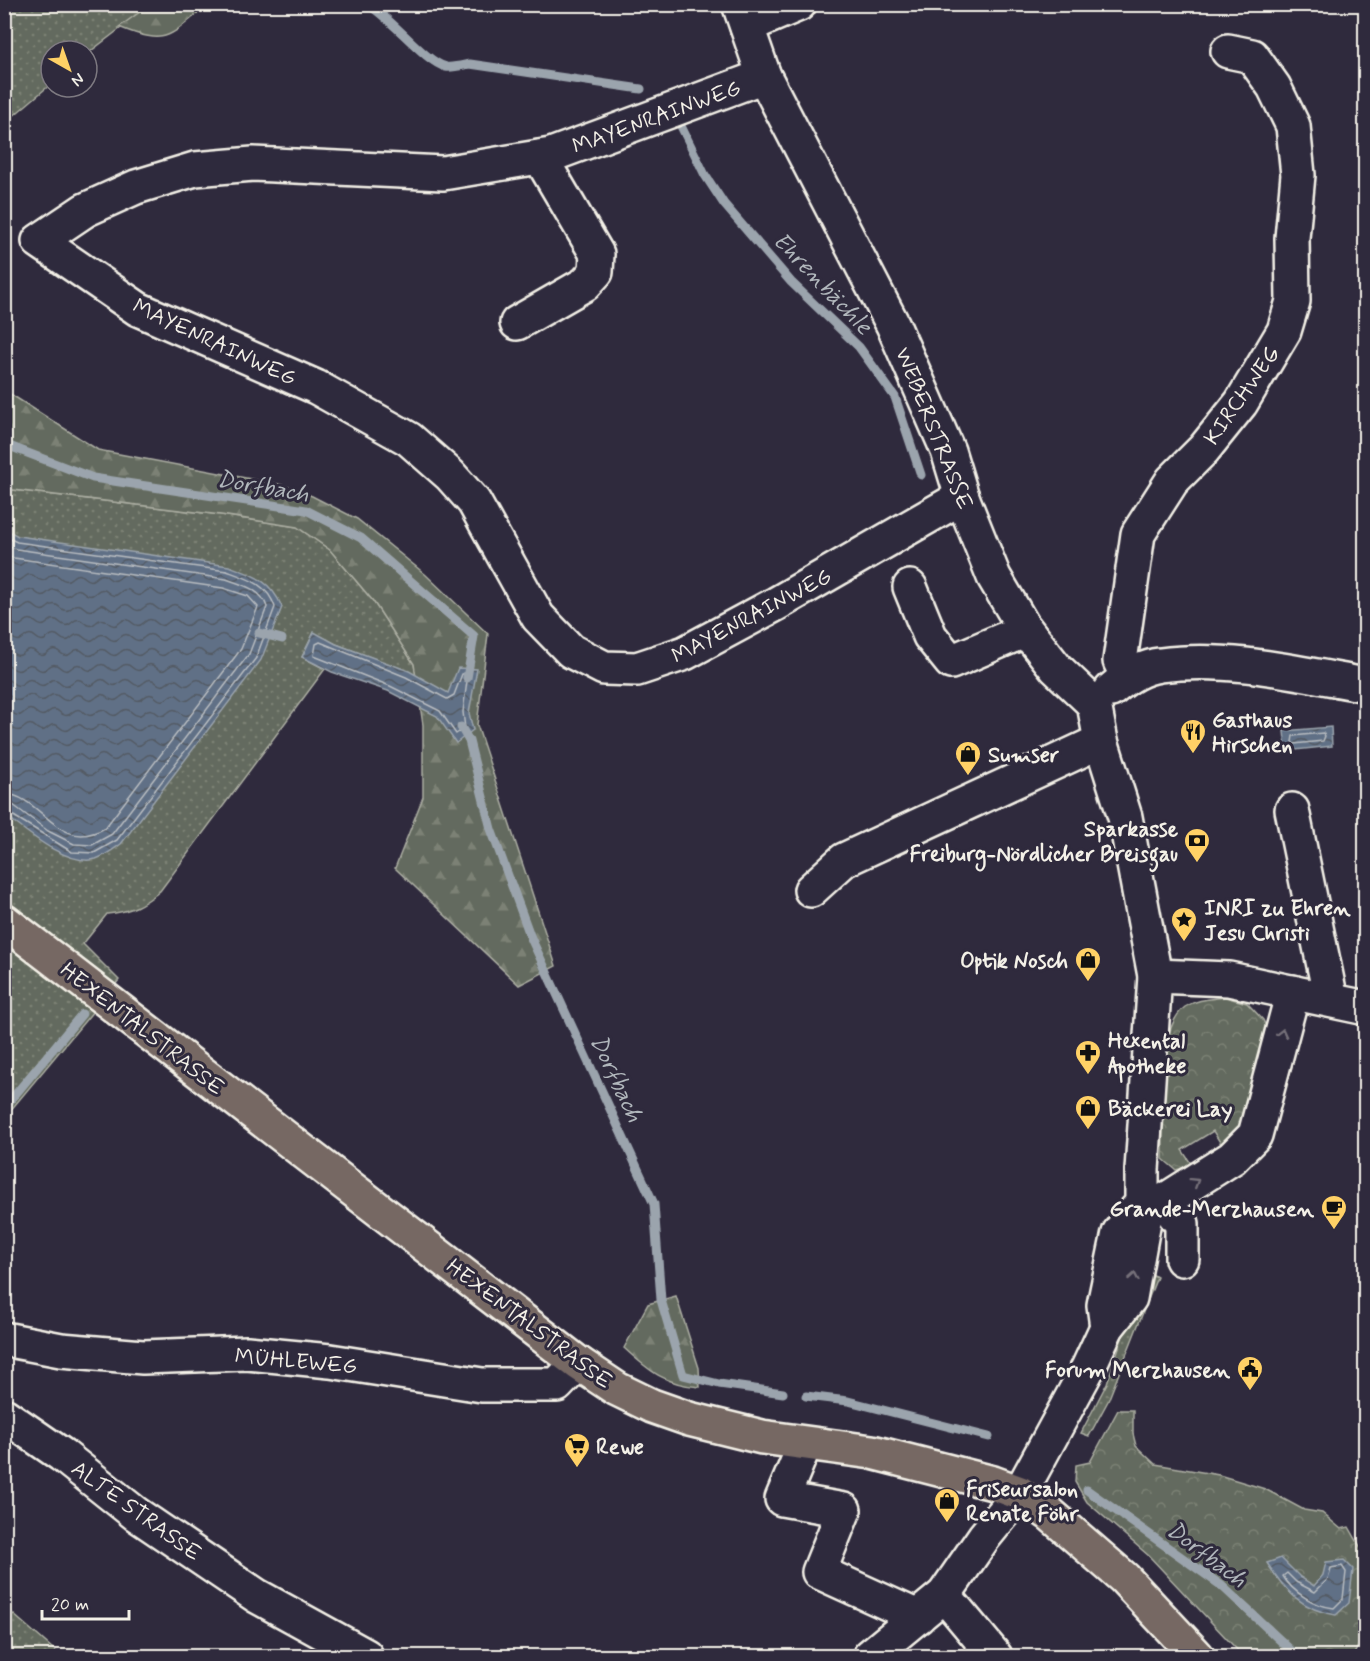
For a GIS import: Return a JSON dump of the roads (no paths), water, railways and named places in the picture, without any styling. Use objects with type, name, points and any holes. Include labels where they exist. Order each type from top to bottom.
[{"type":"main road","name":"HEXENTALSTRASSE","points":[[4,921],[578,1363],[617,1389],[652,1406],[714,1426],[804,1444],[872,1452],[993,1482],[1020,1493],[1050,1514],[1124,1578],[1197,1656]]},
{"type":"street","points":[[743,15],[799,4]]},
{"type":"street","name":"WEBERSTRASSE","points":[[743,15],[764,76],[893,325],[948,451],[962,497],[994,577],[1026,630],[1056,668],[1094,704]]},
{"type":"street","name":"KIRCHWEG","points":[[1127,676],[1120,661],[1138,534],[1172,481],[1204,449],[1241,403],[1284,331],[1293,301],[1292,238],[1298,175],[1293,126],[1274,87],[1252,56],[1228,51]]},
{"type":"street","name":"MAYENRAINWEG","points":[[764,76],[540,157],[443,173],[253,164],[195,169],[136,187],[85,210],[39,241],[138,309],[316,387],[409,439],[450,476],[474,502],[538,617],[571,651],[604,668],[637,669],[685,653],[962,497]]},
{"type":"street","points":[[517,323],[585,284],[596,272],[597,254],[540,157]]},
{"type":"street","points":[[910,587],[930,636],[951,662],[1026,630]]},
{"type":"street","points":[[1153,1202],[1155,976],[1125,817],[1101,741],[1094,704],[1127,676],[1158,665],[1253,664],[1365,686]]},
{"type":"street","points":[[811,890],[844,860],[1101,741]]},
{"type":"street","points":[[1292,810],[1331,1000]]},
{"type":"street","points":[[1155,976],[1229,979],[1365,1008]]},
{"type":"street","points":[[870,1656],[944,1595],[984,1537],[1020,1493],[1088,1368],[1107,1326],[1130,1298],[1145,1215],[1153,1202],[1232,1158],[1255,1135],[1293,992]]},
{"type":"street","points":[[1153,1202],[1182,1224],[1182,1259]]},
{"type":"street","name":"MÜHLEWEG","points":[[4,1339],[61,1350],[143,1357],[247,1353],[330,1360],[482,1385],[557,1385],[578,1363]]},
{"type":"street","name":"ALTE STRASSE","points":[[4,1414],[62,1455],[136,1514],[257,1596],[366,1656]]},
{"type":"street","points":[[804,1444],[782,1499],[844,1510],[819,1572],[918,1617]]},
{"type":"street","points":[[944,1595],[995,1656]]},
{"type":"water","points":[[5,529],[18,536],[229,566],[261,580],[273,591],[282,607],[261,660],[121,844],[96,859],[72,858],[60,853],[35,838],[5,815]]},
{"type":"water","points":[[314,632],[336,644],[409,671],[448,693],[458,668],[477,669],[469,713],[473,730],[456,743],[437,716],[388,691],[332,672],[302,657]]},
{"type":"water","points":[[1331,727],[1332,746],[1286,751],[1284,731]]},
{"type":"water","points":[[1281,1558],[1300,1577],[1314,1586],[1323,1575],[1326,1562],[1344,1560],[1353,1569],[1349,1603],[1336,1615],[1313,1609],[1304,1604],[1288,1590],[1267,1563]]},
{"type":"waterway","name":"Ehrenbächle","points":[[367,4],[428,57],[446,67],[470,64],[641,89]]},
{"type":"waterway","name":"Ehrenbächle","points":[[681,126],[705,175],[724,204],[791,282],[859,347],[895,397],[921,475]]},
{"type":"waterway","name":"Dorfbach","points":[[4,444],[93,478],[306,510],[361,538],[474,636],[467,678]]},
{"type":"waterway","name":"Dorfbach","points":[[259,633],[282,639]]},
{"type":"waterway","name":"Dorfbach","points":[[461,727],[469,741],[491,829],[531,938],[654,1204],[661,1300],[683,1375],[719,1384],[783,1393]]},
{"type":"waterway","points":[[4,1108],[82,1014]]},
{"type":"waterway","name":"Dorfbach","points":[[806,1396],[848,1401],[989,1437]]},
{"type":"waterway","name":"Dorfbach","points":[[1087,1490],[1222,1586],[1297,1656]]},
{"type":"place","name":"Gasthaus Hirschen","points":[[1193,755]]},
{"type":"place","name":"Sumser","points":[[968,777]]},
{"type":"place","name":"Sparkasse Freiburg-Nördlicher Breisgau","points":[[1197,864]]},
{"type":"place","name":"INRI zu Ehren Jesu Christi","points":[[1184,943]]},
{"type":"place","name":"Optik Nosch","points":[[1088,983]]},
{"type":"place","name":"Hexental Apotheke","points":[[1088,1076]]},
{"type":"place","name":"Bäckerei Lay","points":[[1088,1131]]},
{"type":"place","name":"Grande-Merzhausen","points":[[1334,1231]]},
{"type":"place","name":"Forum Merzhausen","points":[[1250,1392]]},
{"type":"place","name":"Rewe","points":[[577,1469]]},
{"type":"place","name":"Friseursalon Renate Föhr","points":[[947,1524]]}]
